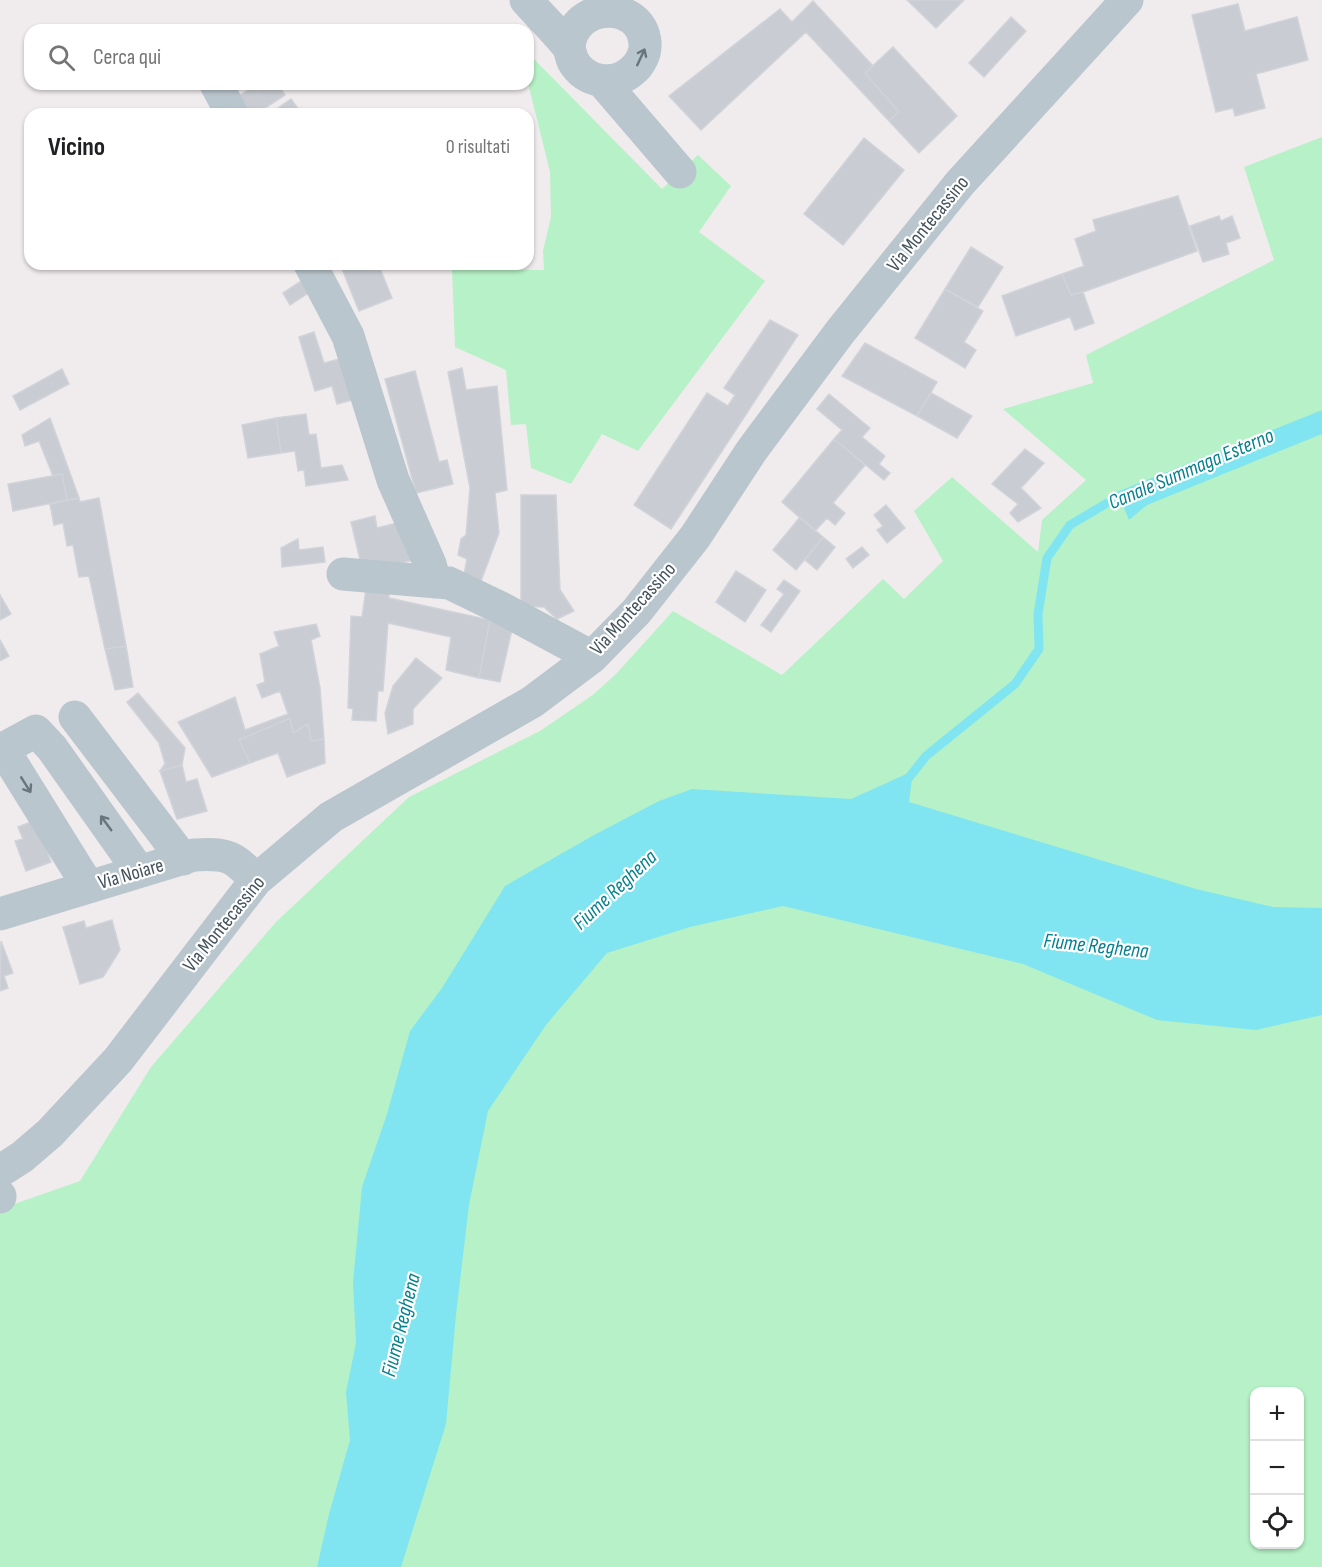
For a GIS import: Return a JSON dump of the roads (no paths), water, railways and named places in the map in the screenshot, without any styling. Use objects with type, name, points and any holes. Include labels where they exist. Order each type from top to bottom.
[{"type":"street","points":[[526,0],[569,47]]},
{"type":"street","name":"Via Montecassino","points":[[0,1171],[22,1157],[50,1133],[118,1060],[256,880],[331,817],[532,702],[592,657],[636,612],[695,537],[752,450],[834,341],[960,183],[1127,0]]},
{"type":"street","points":[[627,4],[645,35],[642,59],[635,69],[614,80],[602,81],[590,77],[572,60],[569,47],[570,34],[575,22],[584,12],[596,6],[627,4]]},
{"type":"street","points":[[602,81],[680,172]]},
{"type":"street","points":[[219,90],[229,108]]},
{"type":"street","points":[[313,270],[348,336],[393,480],[430,564],[435,582]]},
{"type":"street","points":[[343,574],[449,583],[592,657]]},
{"type":"street","points":[[75,717],[183,859]]},
{"type":"street","points":[[88,886],[3,748],[36,731],[52,748],[139,871]]},
{"type":"street","name":"Via Noiare","points":[[0,914],[194,855],[217,854],[238,861],[256,880]]},
{"type":"water","points":[[1322,415],[1322,434],[1147,505],[1129,520],[1119,496]]},
{"type":"water","name":"Fiume Reghena","points":[[913,771],[909,802],[1196,889],[1273,907],[1322,908],[1322,1015],[1256,1030],[1157,1020],[1023,964],[783,906],[690,927],[607,953],[546,1025],[488,1111],[469,1205],[446,1424],[401,1567],[317,1567],[350,1440],[346,1392],[356,1343],[353,1282],[362,1187],[387,1114],[410,1031],[442,988],[505,886],[659,801],[692,789],[851,799]]},
{"type":"waterway","name":"Canale Summaga Esterno","points":[[907,780],[926,756],[1015,684],[1039,649],[1038,614],[1047,558],[1070,525],[1119,496],[1322,415]]}]
